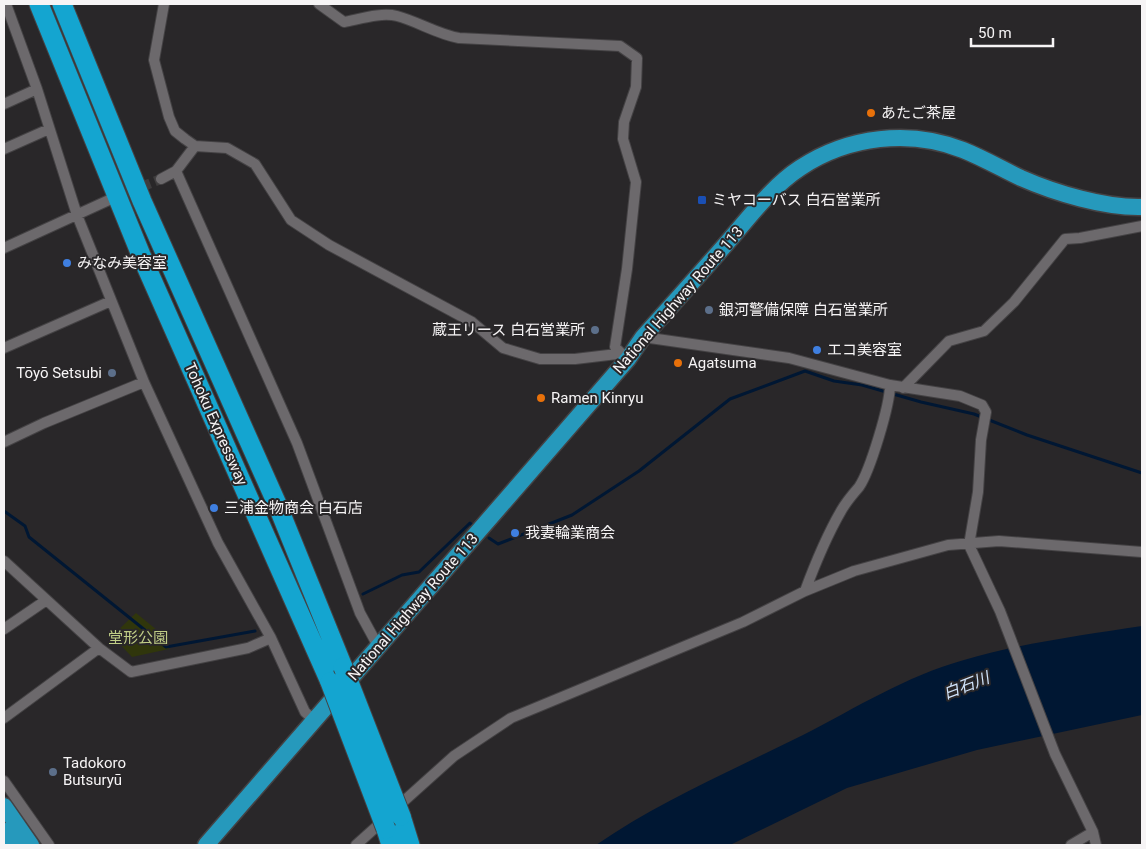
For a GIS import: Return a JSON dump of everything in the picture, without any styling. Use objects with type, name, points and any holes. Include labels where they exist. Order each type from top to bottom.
[{"type":"highway","name":"Tohoku Expressway","points":[[39,4],[138,246],[330,682],[391,845]]},
{"type":"highway","name":"Tohoku Expressway","points":[[62,4],[142,201],[273,496],[343,667],[410,845]]},
{"type":"highway","name":"National Highway Route 113","points":[[210,844],[378,646],[628,359],[643,337],[774,190],[799,168],[827,152],[852,144],[881,138],[912,138],[938,142],[963,150],[1024,179],[1081,198],[1105,204],[1142,207]]},
{"type":"highway","points":[[4,806],[31,845]]},
{"type":"highway","points":[[4,832],[9,845]]},
{"type":"highway","points":[[4,832],[14,845]]},
{"type":"street","points":[[6,4],[37,89],[76,215],[144,382],[218,543],[271,638],[305,712],[315,721]]},
{"type":"street","points":[[164,4],[154,60],[169,117],[175,131],[195,146],[227,148],[255,164],[291,220],[329,245],[472,322],[503,348],[540,359],[575,359],[617,354],[628,359]]},
{"type":"street","points":[[319,4],[344,22],[373,16],[396,15],[441,34],[459,38],[620,46],[637,58],[636,87],[624,122],[624,139],[636,182],[627,269],[615,347],[628,359]]},
{"type":"street","points":[[4,104],[37,89]]},
{"type":"street","points":[[4,149],[49,129]]},
{"type":"street","points":[[161,179],[176,171],[195,146]]},
{"type":"street","points":[[176,171],[297,443],[360,613],[378,646]]},
{"type":"street","points":[[4,248],[109,200]]},
{"type":"street","points":[[903,388],[949,341],[984,331],[1014,302],[1065,239],[1080,238],[1142,226]]},
{"type":"street","points":[[4,348],[110,301]]},
{"type":"street","points":[[643,337],[789,358],[890,392],[903,388],[960,396],[982,405],[986,412],[978,492],[969,544],[1003,621],[1055,754],[1092,832],[1096,845]]},
{"type":"street","points":[[4,442],[44,423],[144,382]]},
{"type":"street","points":[[804,591],[818,556],[848,498],[859,486],[873,455],[890,392]]},
{"type":"street","points":[[356,845],[454,756],[511,718],[743,622],[804,591],[854,571],[948,545],[999,541],[1142,552]]},
{"type":"street","points":[[4,561],[45,601],[99,648],[131,672],[248,648],[271,638]]},
{"type":"street","points":[[4,629],[45,601]]},
{"type":"street","points":[[4,718],[99,648]]},
{"type":"street","points":[[4,780],[49,845]]},
{"type":"street","points":[[1071,845],[1092,832]]},
{"type":"green space","name":"堂形公園","points":[[136,613],[168,639],[169,649],[132,657],[112,636]]},
{"type":"water","name":"白石川","points":[[1142,626],[1142,715],[977,750],[847,788],[730,845],[596,845],[671,800],[803,735],[882,693],[922,675],[964,660],[1008,649]]},
{"type":"waterway","points":[[489,538],[498,544],[572,515],[639,471],[730,399],[805,371],[834,381],[862,385],[921,402],[974,414],[1027,435],[1142,473]]},
{"type":"waterway","points":[[4,511],[25,526],[29,537],[166,647],[255,631]]},
{"type":"waterway","points":[[363,594],[402,575],[419,572],[470,523],[472,525]]},
{"type":"tunnel","points":[[113,198],[161,179]]},
{"type":"place","name":"あたご茶屋","points":[[871,113]]},
{"type":"place","name":"ミヤコーバス 白石営業所","points":[[702,200]]},
{"type":"place","name":"みなみ美容室","points":[[67,263]]},
{"type":"place","name":"銀河警備保障 白石営業所","points":[[709,310]]},
{"type":"place","name":"蔵王リース 白石営業所","points":[[595,330]]},
{"type":"place","name":"エコ美容室","points":[[817,350]]},
{"type":"place","name":"Agatsuma","points":[[678,363]]},
{"type":"place","name":"Tōyō Setsubi","points":[[112,373]]},
{"type":"place","name":"Ramen Kinryu","points":[[541,398]]},
{"type":"place","name":"三浦金物商会 白石店","points":[[214,508]]},
{"type":"place","name":"我妻輪業商会","points":[[515,533]]},
{"type":"place","name":"Tadokoro Butsuryū","points":[[53,772]]}]
